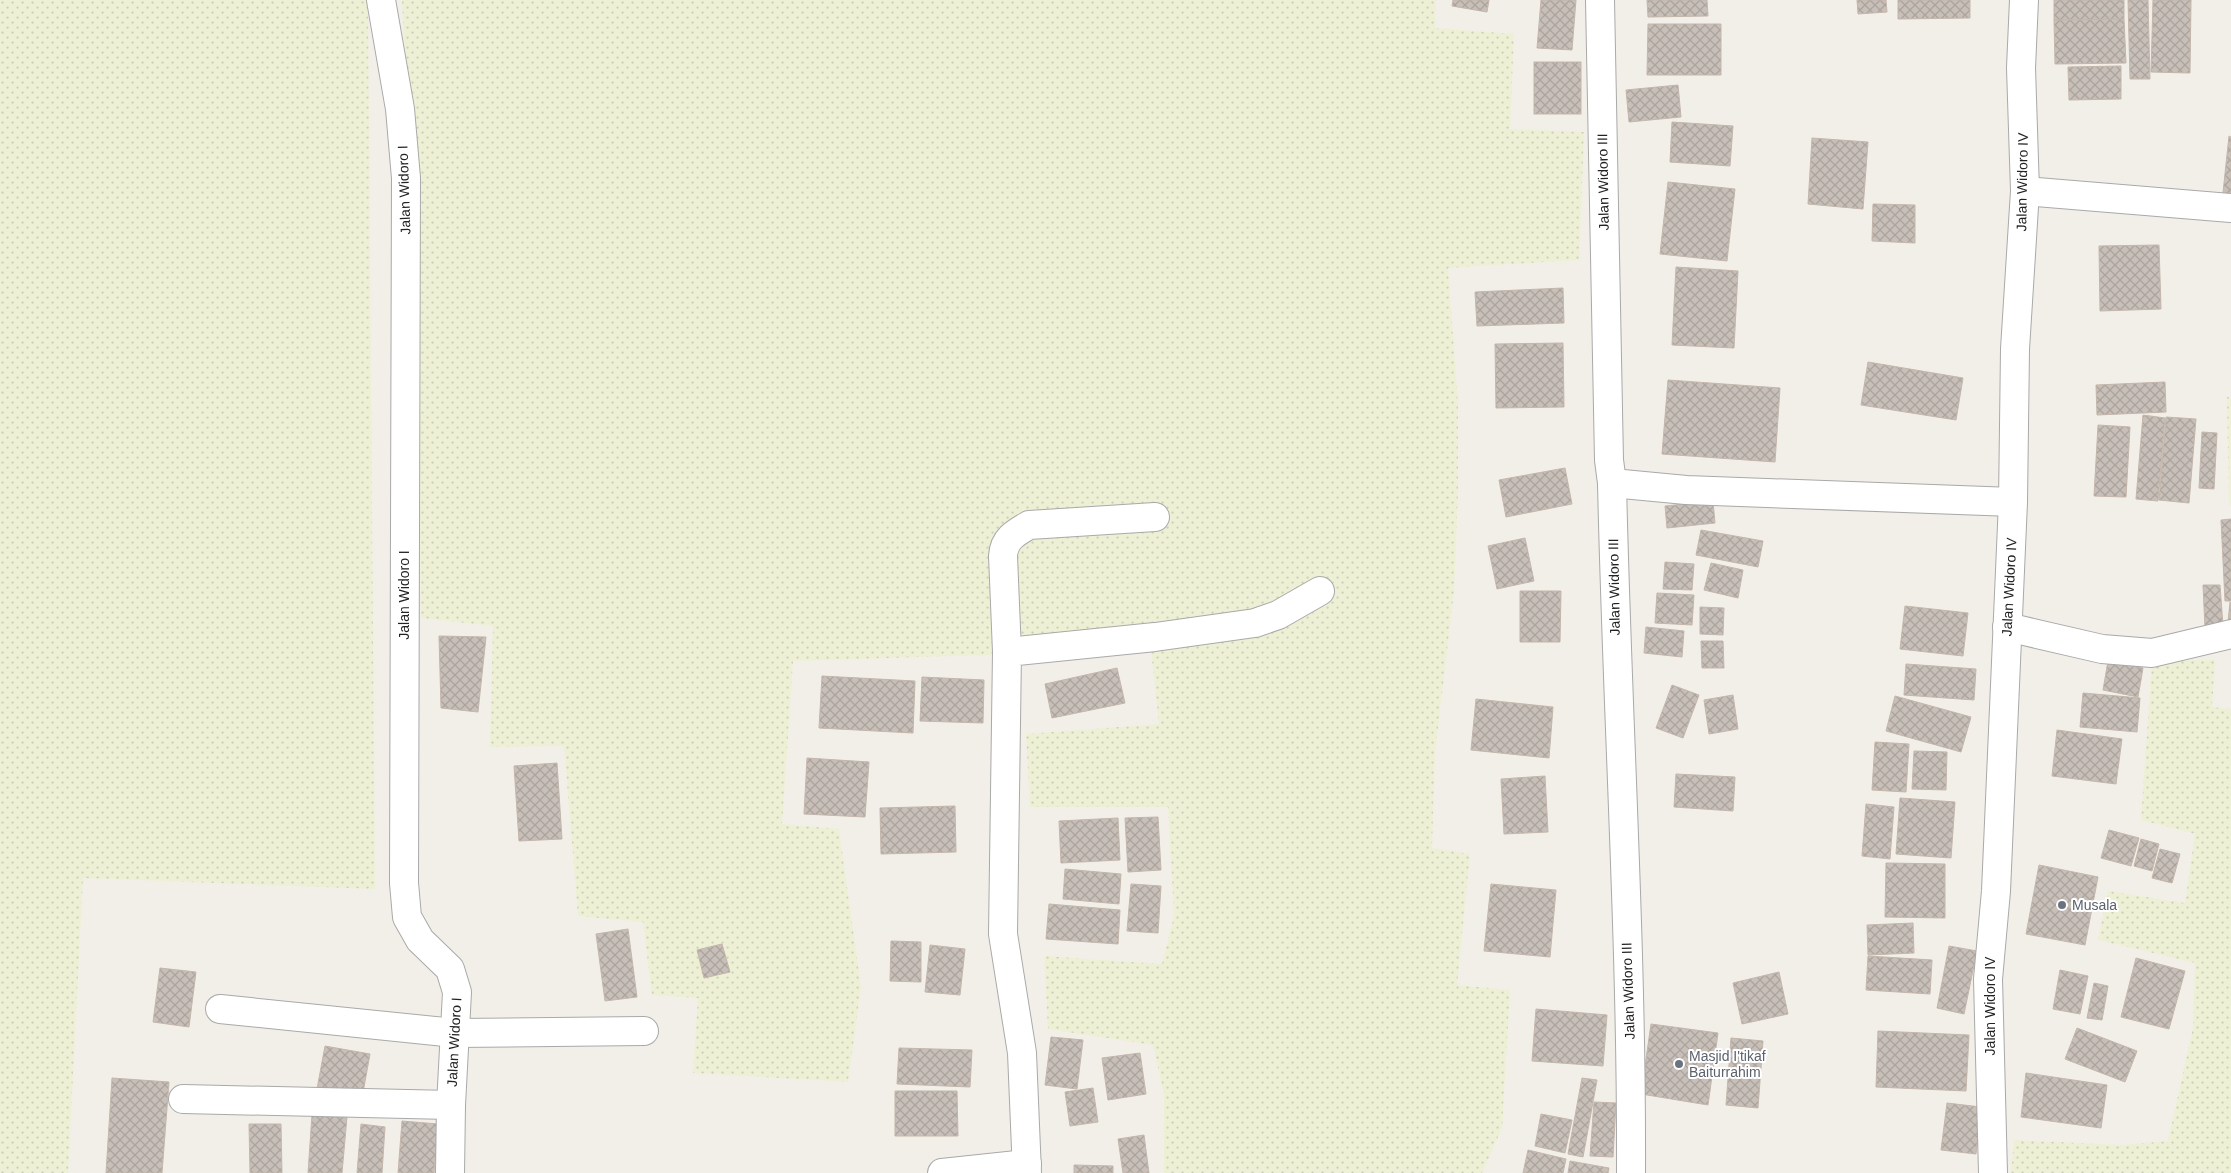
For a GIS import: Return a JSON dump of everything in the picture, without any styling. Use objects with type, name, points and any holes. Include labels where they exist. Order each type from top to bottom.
[{"type":"street","name":"Jalan Widoro I","points":[[381,0],[400,109],[406,178],[404,883],[407,917],[420,940],[450,969],[457,992],[451,1105],[450,1173]]},
{"type":"street","name":"Jalan Widoro III","points":[[1600,0],[1609,460],[1612,483],[1615,644],[1631,1056],[1631,1173]]},
{"type":"street","name":"Jalan Widoro IV","points":[[1993,1173],[1988,979],[1996,891],[2013,502],[2015,349],[2025,190],[2021,68],[2024,0]]},
{"type":"street","points":[[2025,190],[2231,208]]},
{"type":"street","points":[[1612,483],[1686,490],[2013,502]]},
{"type":"street","points":[[942,1173],[1027,1169],[1022,1053],[1003,934],[1007,652],[1004,547],[1012,534],[1029,525],[1155,516]]},
{"type":"street","points":[[1007,652],[1155,637],[1255,623],[1278,616],[1320,590]]},
{"type":"street","points":[[2007,627],[2102,649],[2152,653],[2231,634]]},
{"type":"street","points":[[220,1009],[455,1033],[644,1031]]},
{"type":"street","points":[[183,1099],[451,1105]]},
{"type":"green space","points":[[0,0],[368,0],[375,889],[83,878],[68,1173],[0,1173]]},
{"type":"green space","points":[[402,0],[1436,0],[1435,28],[1514,34],[1510,129],[1584,132],[1579,260],[1448,268],[1458,404],[1458,492],[1454,591],[1435,753],[1432,848],[1470,854],[1457,985],[1510,990],[1502,1128],[1482,1173],[1164,1173],[1164,1094],[1153,1045],[1048,1029],[1044,956],[1162,964],[1174,916],[1168,807],[1030,807],[1026,734],[1159,724],[1151,650],[793,661],[782,824],[839,829],[861,987],[848,1082],[693,1073],[698,998],[652,995],[643,922],[578,916],[564,746],[490,747],[493,626],[421,618],[416,256]]},
{"type":"green space","points":[[2227,397],[2231,397],[2231,505],[2229,505]]},
{"type":"green space","points":[[2215,660],[2212,707],[2231,709],[2231,1173],[2011,1173],[2014,1140],[2121,1145],[2168,1141],[2193,1028],[2195,963],[2098,940],[2108,891],[2185,903],[2195,834],[2141,820],[2152,661]]},
{"type":"building","points":[[1453,0],[1489,0],[1487,12],[1452,6]]},
{"type":"building","points":[[1541,0],[1576,0],[1572,50],[1537,48]]},
{"type":"building","points":[[1647,0],[1707,0],[1708,16],[1648,17]]},
{"type":"building","points":[[1857,0],[1886,0],[1887,12],[1858,14]]},
{"type":"building","points":[[1898,0],[1970,0],[1970,18],[1898,19]]},
{"type":"building","points":[[2054,0],[2124,0],[2124,19],[2054,20]]},
{"type":"building","points":[[2128,0],[2148,0],[2150,79],[2130,79]]},
{"type":"building","points":[[2153,0],[2191,0],[2190,73],[2151,72]]},
{"type":"building","points":[[2124,19],[2126,63],[2055,64],[2054,20]]},
{"type":"building","points":[[1648,24],[1721,24],[1721,75],[1647,75]]},
{"type":"building","points":[[1534,62],[1581,62],[1581,114],[1534,114]]},
{"type":"building","points":[[2121,66],[2121,99],[2069,100],[2068,67]]},
{"type":"building","points":[[1678,85],[1681,117],[1629,122],[1626,90]]},
{"type":"building","points":[[1672,122],[1733,126],[1730,166],[1670,162]]},
{"type":"building","points":[[2229,136],[2231,137],[2231,203],[2222,202]]},
{"type":"building","points":[[1812,138],[1868,142],[1863,209],[1808,204]]},
{"type":"building","points":[[1668,182],[1735,189],[1727,261],[1660,254]]},
{"type":"building","points":[[1873,204],[1915,205],[1915,243],[1872,241]]},
{"type":"building","points":[[2159,245],[2161,309],[2100,311],[2099,246]]},
{"type":"building","points":[[1676,267],[1738,271],[1734,348],[1672,345]]},
{"type":"building","points":[[1563,288],[1564,323],[1477,326],[1475,292]]},
{"type":"building","points":[[1563,343],[1564,407],[1496,408],[1495,344]]},
{"type":"building","points":[[1868,362],[1963,378],[1956,420],[1861,405]]},
{"type":"building","points":[[1668,380],[1780,388],[1775,462],[1662,454]]},
{"type":"building","points":[[2165,382],[2166,412],[2097,415],[2096,385]]},
{"type":"building","points":[[2143,415],[2165,418],[2158,501],[2136,499]]},
{"type":"building","points":[[2166,417],[2196,419],[2189,503],[2159,500]]},
{"type":"building","points":[[2098,425],[2130,427],[2126,497],[2094,496]]},
{"type":"building","points":[[2202,432],[2217,433],[2214,489],[2199,488]]},
{"type":"building","points":[[1565,468],[1572,504],[1506,517],[1499,480]]},
{"type":"building","points":[[1713,501],[1715,523],[1667,528],[1665,506]]},
{"type":"building","points":[[2231,519],[2231,601],[2225,601],[2221,520]]},
{"type":"building","points":[[1701,530],[1763,541],[1758,567],[1696,555]]},
{"type":"building","points":[[1525,538],[1534,581],[1497,589],[1488,546]]},
{"type":"building","points":[[1665,562],[1694,564],[1692,590],[1663,589]]},
{"type":"building","points":[[1711,563],[1743,570],[1738,598],[1704,590]]},
{"type":"building","points":[[2203,585],[2220,585],[2223,626],[2205,628]]},
{"type":"building","points":[[1520,591],[1561,591],[1560,642],[1520,642]]},
{"type":"building","points":[[1657,593],[1694,595],[1692,625],[1655,623]]},
{"type":"building","points":[[2230,602],[2231,622],[2228,622]]},
{"type":"building","points":[[1905,606],[1968,613],[1963,656],[1900,649]]},
{"type":"building","points":[[1700,607],[1724,608],[1723,635],[1700,634]]},
{"type":"building","points":[[1646,627],[1684,631],[1682,657],[1644,653]]},
{"type":"building","points":[[439,636],[486,637],[478,712],[441,708]]},
{"type":"building","points":[[1701,641],[1723,641],[1724,668],[1702,668]]},
{"type":"building","points":[[2108,661],[2143,668],[2138,697],[2103,690]]},
{"type":"building","points":[[1906,664],[1976,669],[1974,700],[1904,695]]},
{"type":"building","points":[[1117,668],[1125,703],[1052,718],[1045,684]]},
{"type":"building","points":[[822,676],[915,681],[913,733],[819,728]]},
{"type":"building","points":[[922,677],[984,680],[983,723],[920,721]]},
{"type":"building","points":[[1672,685],[1699,695],[1683,738],[1656,728]]},
{"type":"building","points":[[2083,693],[2140,698],[2137,732],[2080,727]]},
{"type":"building","points":[[1733,695],[1738,729],[1709,734],[1704,700]]},
{"type":"building","points":[[1895,696],[1971,717],[1961,752],[1886,731]]},
{"type":"building","points":[[1476,699],[1553,707],[1549,758],[1471,750]]},
{"type":"building","points":[[2057,730],[2122,739],[2116,784],[2052,776]]},
{"type":"building","points":[[1875,742],[1909,744],[1906,792],[1872,790]]},
{"type":"building","points":[[1914,751],[1947,752],[1946,790],[1912,789]]},
{"type":"building","points":[[807,758],[869,762],[865,817],[804,814]]},
{"type":"building","points":[[557,763],[562,839],[519,841],[514,766]]},
{"type":"building","points":[[1676,774],[1735,777],[1733,811],[1674,807]]},
{"type":"building","points":[[1545,776],[1548,832],[1504,834],[1501,779]]},
{"type":"building","points":[[1900,798],[1955,802],[1951,858],[1896,854]]},
{"type":"building","points":[[1866,804],[1894,807],[1890,859],[1862,856]]},
{"type":"building","points":[[955,806],[956,852],[881,854],[880,808]]},
{"type":"building","points":[[1158,817],[1161,870],[1128,872],[1125,818]]},
{"type":"building","points":[[1118,818],[1120,860],[1061,863],[1059,821]]},
{"type":"building","points":[[2109,830],[2139,838],[2131,866],[2101,858]]},
{"type":"building","points":[[2141,839],[2159,844],[2152,871],[2134,866]]},
{"type":"building","points":[[2160,849],[2180,854],[2172,883],[2152,878]]},
{"type":"building","points":[[1886,863],[1945,864],[1945,918],[1885,917]]},
{"type":"building","name":"Musala","points":[[2039,865],[2098,877],[2085,945],[2026,934]]},
{"type":"building","points":[[1065,869],[1121,874],[1119,904],[1063,899]]},
{"type":"building","points":[[1131,884],[1161,886],[1158,933],[1127,931]]},
{"type":"building","points":[[1491,884],[1556,890],[1550,957],[1484,951]]},
{"type":"building","points":[[1049,904],[1120,910],[1118,944],[1046,939]]},
{"type":"building","points":[[1913,923],[1914,953],[1868,955],[1867,925]]},
{"type":"building","points":[[628,929],[637,997],[605,1001],[596,934]]},
{"type":"building","points":[[891,941],[921,942],[921,982],[890,981]]},
{"type":"building","points":[[722,944],[730,972],[704,978],[697,950]]},
{"type":"building","points":[[930,945],[965,949],[960,995],[925,992]]},
{"type":"building","points":[[1949,946],[1977,951],[1964,1014],[1937,1008]]},
{"type":"building","points":[[1868,956],[1932,960],[1930,994],[1866,990]]},
{"type":"building","points":[[2136,958],[2185,971],[2169,1029],[2121,1017]]},
{"type":"building","points":[[160,968],[196,972],[189,1027],[153,1022]]},
{"type":"building","points":[[2060,970],[2088,976],[2080,1014],[2053,1009]]},
{"type":"building","points":[[1779,972],[1788,1014],[1742,1024],[1733,983]]},
{"type":"building","points":[[2094,983],[2108,986],[2102,1020],[2087,1018]]},
{"type":"building","points":[[1536,1009],[1607,1015],[1603,1066],[1532,1061]]},
{"type":"building","name":"Masjid I'tikaf Baiturrahim","points":[[1651,1024],[1718,1033],[1708,1105],[1641,1094]]},
{"type":"building","points":[[2077,1028],[2137,1051],[2125,1082],[2065,1059]]},
{"type":"building","points":[[1878,1031],[1969,1035],[1966,1091],[1876,1087]]},
{"type":"building","points":[[1051,1037],[1083,1040],[1077,1089],[1045,1085]]},
{"type":"building","points":[[1731,1038],[1763,1041],[1758,1108],[1726,1105]]},
{"type":"building","points":[[325,1046],[370,1054],[362,1098],[317,1089]]},
{"type":"building","points":[[899,1048],[972,1050],[970,1087],[897,1084]]},
{"type":"building","points":[[1140,1053],[1146,1094],[1108,1100],[1102,1058]]},
{"type":"building","points":[[2026,1073],[2107,1085],[2101,1128],[2021,1117]]},
{"type":"building","points":[[112,1078],[169,1082],[162,1173],[106,1173]]},
{"type":"building","points":[[1582,1078],[1597,1080],[1583,1157],[1568,1154]]},
{"type":"building","points":[[1093,1088],[1098,1122],[1070,1126],[1065,1092]]},
{"type":"building","points":[[895,1091],[957,1091],[958,1136],[895,1136]]},
{"type":"building","points":[[1594,1102],[1616,1103],[1613,1157],[1590,1156]]},
{"type":"building","points":[[1947,1103],[1981,1107],[1976,1154],[1941,1150]]},
{"type":"building","points":[[312,1114],[347,1117],[342,1173],[308,1173]]},
{"type":"building","points":[[1541,1114],[1572,1120],[1565,1153],[1535,1146]]},
{"type":"building","points":[[402,1121],[438,1124],[434,1173],[398,1173]]},
{"type":"building","points":[[249,1124],[281,1124],[282,1173],[250,1173]]},
{"type":"building","points":[[361,1124],[385,1127],[382,1173],[357,1173]]},
{"type":"building","points":[[1144,1135],[1149,1173],[1123,1173],[1118,1139]]},
{"type":"building","points":[[1528,1150],[1566,1159],[1563,1173],[1523,1173]]},
{"type":"building","points":[[1570,1161],[1609,1168],[1608,1173],[1568,1173]]},
{"type":"building","points":[[1074,1165],[1113,1166],[1113,1173],[1074,1173]]},
{"type":"place","name":"Musala","points":[[2062,905]]},
{"type":"place","name":"Masjid I'tikaf Baiturrahim","points":[[1679,1064]]}]
